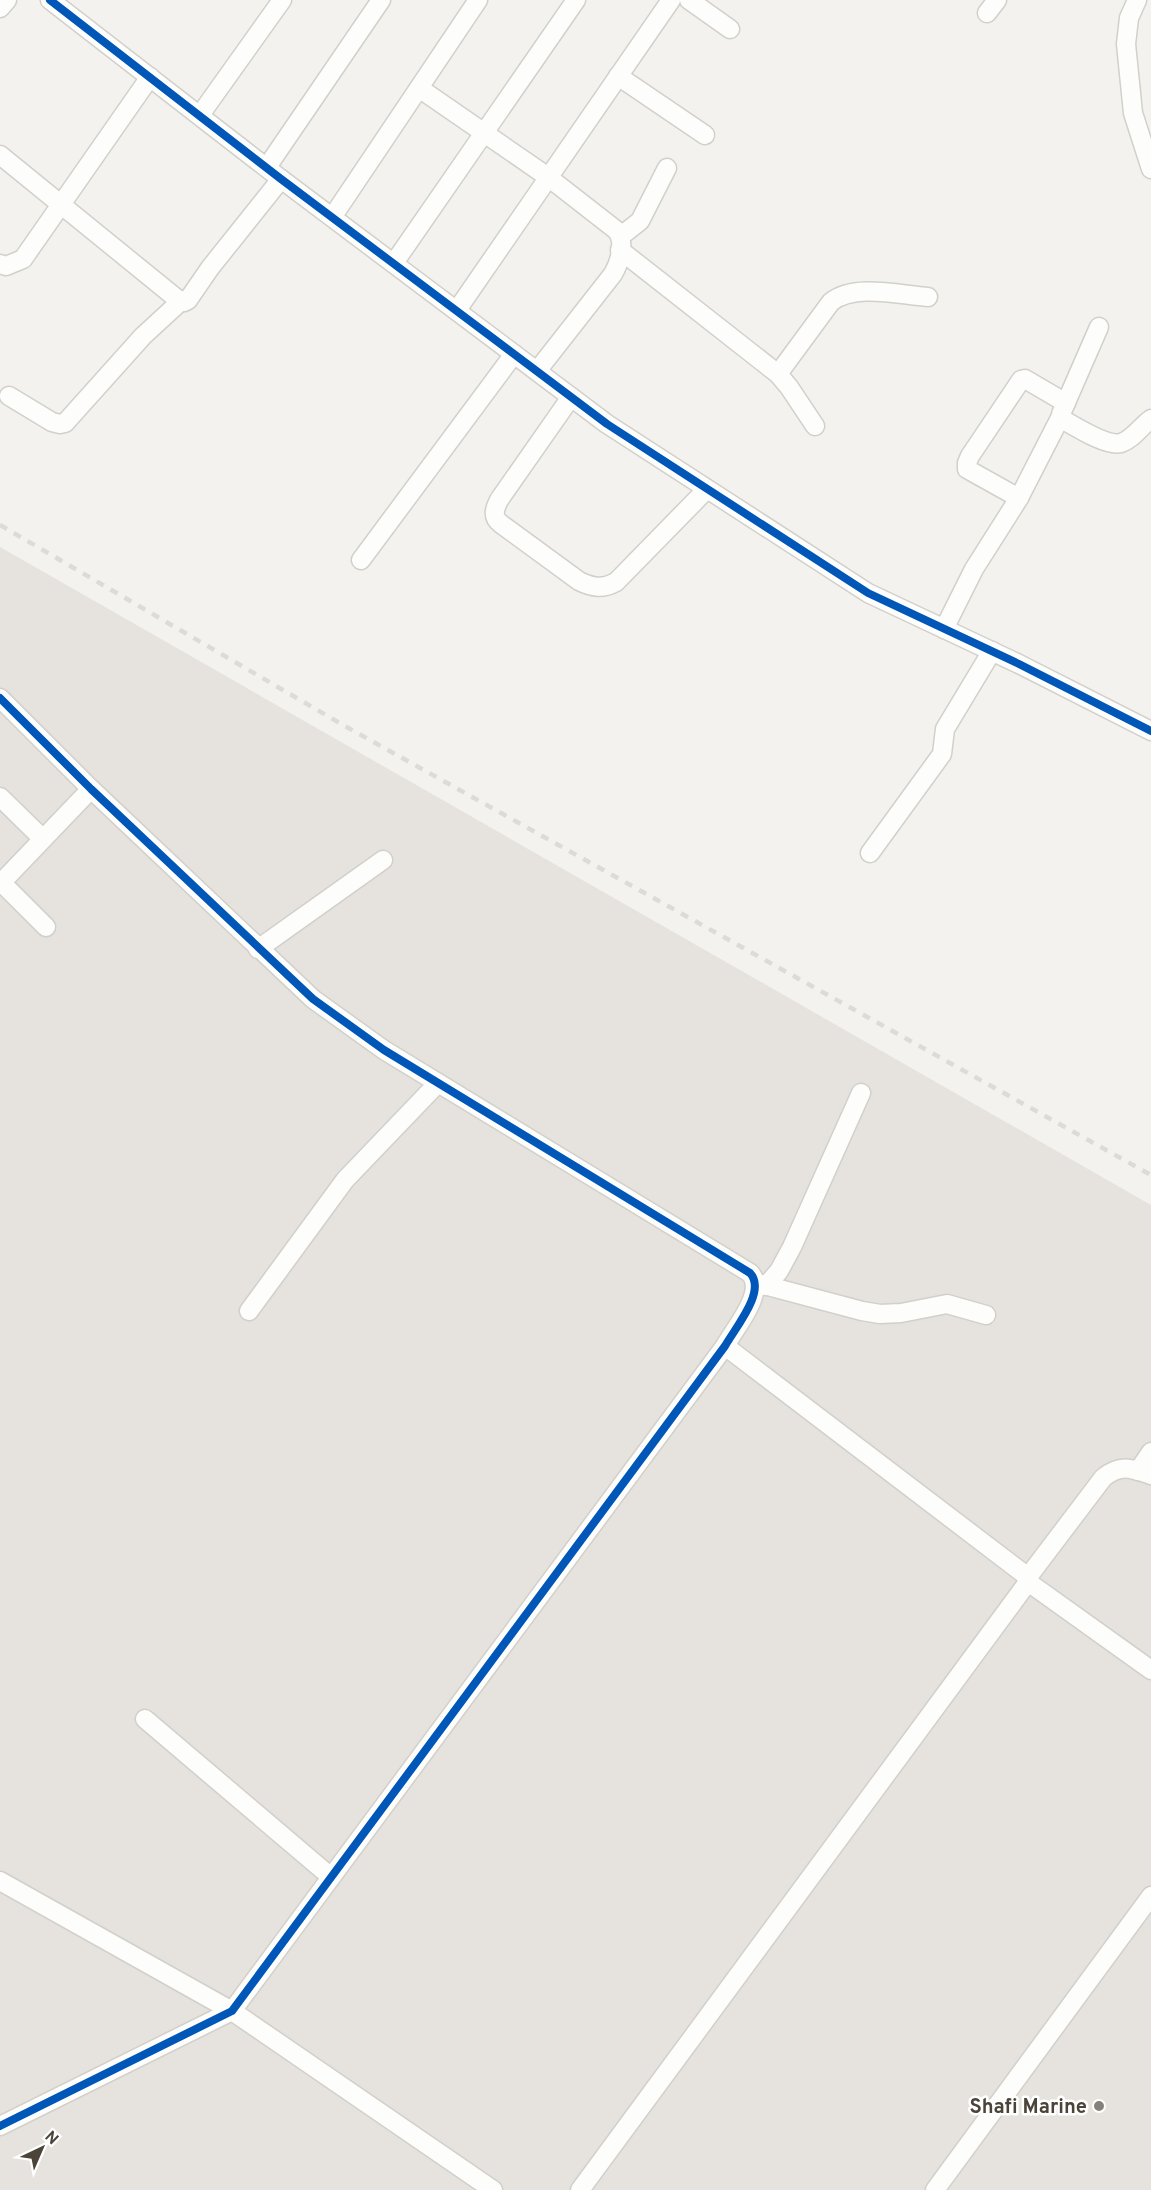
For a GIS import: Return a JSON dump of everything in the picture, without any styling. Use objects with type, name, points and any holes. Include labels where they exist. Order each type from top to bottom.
[{"type":"street","points":[[0,8],[8,0]]},
{"type":"street","points":[[50,0],[274,173],[607,424],[856,585],[1151,731]]},
{"type":"street","points":[[200,116],[282,0]]},
{"type":"street","points":[[9,396],[52,422],[65,423],[148,331],[181,301],[188,300],[274,173],[381,0]]},
{"type":"street","points":[[333,216],[478,0]]},
{"type":"street","points":[[394,263],[576,0]]},
{"type":"street","points":[[457,310],[671,0]]},
{"type":"street","points":[[689,0],[730,29]]},
{"type":"street","points":[[1137,0],[1129,18],[1126,44],[1132,113],[1151,170]]},
{"type":"street","points":[[618,76],[705,135]]},
{"type":"street","points":[[0,264],[6,266],[23,259],[150,77]]},
{"type":"street","points":[[419,88],[548,177],[616,230],[620,243],[618,264],[613,274],[537,370]]},
{"type":"street","points":[[0,155],[181,301]]},
{"type":"street","points":[[620,243],[640,221],[667,168]]},
{"type":"street","points":[[620,243],[778,374],[815,426]]},
{"type":"street","points":[[778,374],[831,302],[840,294],[861,291],[928,297]]},
{"type":"street","points":[[944,628],[974,569],[1019,498],[1063,410],[1100,327]]},
{"type":"street","points":[[361,560],[514,354]]},
{"type":"street","points":[[1019,498],[967,469],[967,463],[1021,380],[1025,379],[1063,410],[1113,443],[1121,443],[1131,437],[1151,419]]},
{"type":"street","points":[[571,396],[499,501],[494,514],[496,520],[501,524],[579,581],[600,587],[616,582],[707,489]]},
{"type":"street","points":[[870,853],[942,754],[945,729],[992,651]]},
{"type":"street","points":[[0,698],[258,949],[313,999],[384,1050],[750,1274],[762,1285],[880,1314],[901,1313],[947,1304],[986,1315]]},
{"type":"street","points":[[45,927],[0,882],[91,789]]},
{"type":"street","points":[[0,797],[43,839]]},
{"type":"street","points":[[258,949],[382,860]]},
{"type":"street","points":[[249,1311],[345,1180],[438,1083]]},
{"type":"street","points":[[0,2126],[232,2011],[725,1346],[762,1285],[779,1271],[861,1093]]},
{"type":"street","points":[[725,1346],[1028,1579],[1151,1670]]},
{"type":"street","points":[[580,2190],[1103,1478],[1113,1470],[1127,1468],[1145,1473],[1151,1452]]},
{"type":"street","points":[[145,1719],[331,1877]]},
{"type":"street","points":[[0,1881],[232,2011],[493,2190]]},
{"type":"street","points":[[935,2190],[1151,1896]]},
{"type":"shaded area","points":[[0,547],[1151,1205],[1151,2190],[0,2190]]},
{"type":"railway","points":[[0,525],[343,725],[1151,1175]]},
{"type":"cycle path","points":[[50,0],[281,179],[607,424],[868,593],[1019,664],[1151,731]]},
{"type":"cycle path","points":[[0,698],[91,789],[313,999],[384,1050],[750,1273],[755,1289],[748,1309],[725,1346],[232,2011],[0,2126]]},
{"type":"place","name":"Shafi Marine","points":[[1099,2106]]}]
